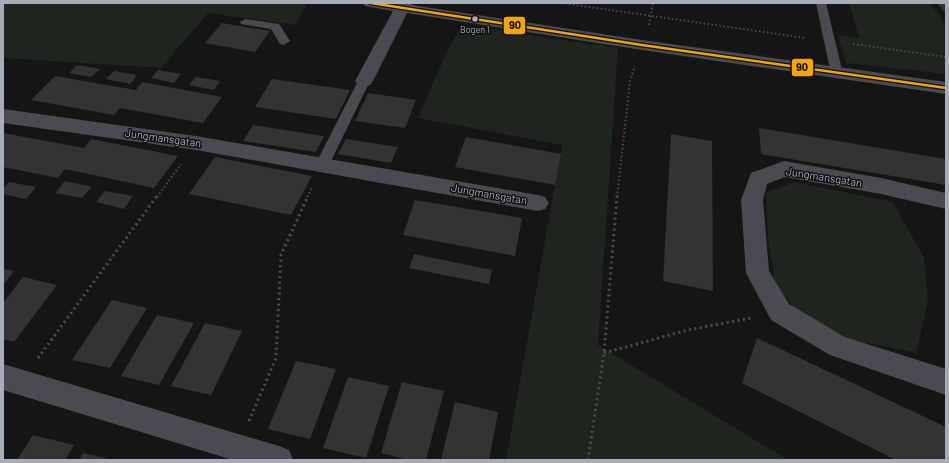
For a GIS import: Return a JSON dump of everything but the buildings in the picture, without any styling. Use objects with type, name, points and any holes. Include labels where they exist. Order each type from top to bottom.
[{"type":"street","points":[[371,3],[404,5],[642,45],[837,74],[946,88]]},
{"type":"street","points":[[364,81],[404,5]]},
{"type":"street","name":"Jungmansgatan","points":[[3,116],[196,143],[538,203]]},
{"type":"street","name":"Jungmansgatan","points":[[946,201],[881,186],[784,169],[758,179],[752,200],[758,273],[780,312],[839,347],[946,382]]},
{"type":"street","points":[[11,380],[279,460]]},
{"type":"lane","points":[[821,3],[837,74]]},
{"type":"lane","points":[[245,22],[274,26],[284,41]]},
{"type":"lane","points":[[322,165],[364,81]]},
{"type":"path","points":[[561,3],[946,57]]},
{"type":"path","points":[[588,460],[604,353],[618,186],[630,81],[652,16],[653,3]]},
{"type":"path","points":[[11,380],[196,143]]},
{"type":"path","points":[[238,448],[276,358],[281,255],[322,165]]},
{"type":"path","points":[[604,353],[688,330],[780,312]]},
{"type":"shaded area","points":[[3,3],[308,3],[295,25],[208,13],[161,68],[3,58]]},
{"type":"shaded area","points":[[849,3],[930,3],[946,24],[946,74],[846,63],[838,35],[859,38]]},
{"type":"shaded area","points":[[462,25],[618,48],[598,345],[788,460],[506,460],[562,145],[418,118],[449,47]]},
{"type":"shaded area","points":[[794,182],[893,202],[924,258],[928,302],[916,353],[853,340],[799,313],[775,285],[768,239],[766,193]]},
{"type":"transit line","name":"90","points":[[371,3],[642,45],[946,88]]},
{"type":"place","name":"Bogen 1","points":[[475,19]]}]
